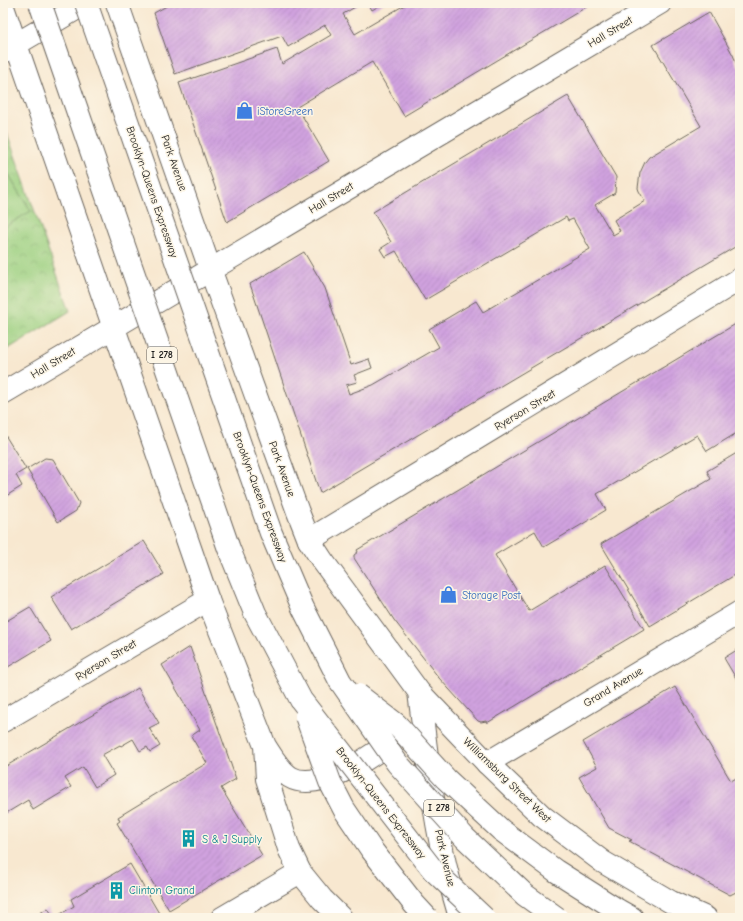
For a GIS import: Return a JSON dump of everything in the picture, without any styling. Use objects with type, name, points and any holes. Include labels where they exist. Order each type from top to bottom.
[{"type":"main road","name":"Brooklyn-Queens Expressway","points":[[40,3],[229,549],[255,613],[301,700],[433,870],[484,918]]},
{"type":"main road","name":"Brooklyn-Queens Expressway","points":[[86,3],[271,533],[303,608],[340,681],[398,763],[465,838],[525,895],[557,918]]},
{"type":"main road","points":[[9,48],[86,3]]},
{"type":"main road","name":"Park Avenue","points":[[118,3],[210,269],[309,540],[419,692],[440,842],[447,874],[460,918]]},
{"type":"main road","name":"Hall Street","points":[[3,393],[660,3]]},
{"type":"main road","points":[[3,7],[9,48],[114,326],[208,600],[265,746],[279,766],[291,777],[304,781],[316,780],[331,776],[349,769],[370,757],[397,737],[411,718],[419,692]]},
{"type":"main road","name":"Ryerson Street","points":[[309,540],[740,280]]},
{"type":"main road","name":"Ryerson Street","points":[[3,721],[208,600]]},
{"type":"main road","name":"Grand Avenue","points":[[486,763],[740,612]]},
{"type":"main road","points":[[340,681],[396,724],[446,779],[501,830],[556,871],[624,914]]},
{"type":"main road","name":"Williamsburg Street West","points":[[419,692],[486,763],[542,816],[603,862],[671,902],[706,918]]},
{"type":"main road","points":[[301,700],[325,772],[341,804],[371,849],[414,904],[427,918]]},
{"type":"main road","points":[[265,746],[267,779],[289,849],[300,872],[322,899],[341,918]]},
{"type":"main road","points":[[222,918],[300,872]]},
{"type":"green space","points":[[3,122],[70,311],[3,352]]},
{"type":"green space","points":[[3,165],[31,211],[3,228]]},
{"type":"building","name":"iStoreGreen","points":[[172,3],[362,3],[343,14],[355,34],[408,3],[593,3],[404,116],[372,62],[297,107],[329,161],[227,222],[179,83],[277,49],[282,64],[331,35],[325,25],[288,47],[282,36],[175,74],[154,13]]},
{"type":"building","points":[[368,3],[384,3],[372,10]]},
{"type":"building","points":[[709,12],[738,67],[740,67],[740,244],[320,493],[250,284],[304,252],[325,288],[351,365],[369,359],[372,368],[354,375],[357,382],[346,385],[349,394],[373,385],[439,347],[429,329],[476,301],[483,312],[590,249],[573,219],[568,221],[566,217],[425,300],[396,251],[385,257],[380,249],[391,242],[373,212],[568,96],[616,177],[615,193],[595,205],[613,235],[620,231],[614,220],[645,201],[638,188],[640,173],[645,162],[649,157],[701,126],[653,45]]},
{"type":"building","points":[[739,322],[740,431],[707,451],[697,435],[597,494],[606,510],[544,547],[535,531],[495,555],[529,611],[605,565],[644,629],[487,723],[486,721],[478,721],[439,678],[394,620],[354,558],[354,555],[358,552],[357,550]]},
{"type":"building","points":[[5,435],[26,469],[16,475],[22,486],[3,498],[3,436]]},
{"type":"building","points":[[740,451],[740,572],[650,626],[601,544],[711,479],[707,471]]},
{"type":"building","points":[[45,458],[53,459],[79,503],[76,511],[58,522],[27,469]]},
{"type":"building","points":[[144,541],[164,574],[71,629],[51,597]]},
{"type":"building","points":[[30,607],[51,641],[3,670],[3,623]]},
{"type":"building","name":"S & J Supply","points":[[190,647],[236,779],[221,788],[262,855],[169,910],[117,823],[120,821],[118,817],[207,763],[191,736],[200,730],[162,665]]},
{"type":"building","points":[[740,648],[740,685],[724,658]]},
{"type":"building","points":[[675,687],[731,781],[740,776],[740,900],[736,892],[730,895],[629,841],[632,840],[609,828],[579,777],[597,767],[583,742]]},
{"type":"building","points":[[138,688],[159,723],[149,728],[160,746],[150,752],[147,747],[140,751],[133,739],[102,755],[114,775],[95,787],[83,767],[65,778],[71,787],[33,810],[28,800],[3,815],[3,768]]},
{"type":"building","name":"Clinton Grand","points":[[130,864],[160,915],[156,918],[54,918],[74,906],[71,899]]},
{"type":"building","points":[[48,908],[54,918],[32,918]]},
{"type":"place","name":"iStoreGreen","points":[[244,111]]},
{"type":"place","name":"Storage Post","points":[[449,595]]},
{"type":"place","name":"S & J Supply","points":[[189,839]]},
{"type":"place","name":"Clinton Grand","points":[[116,890]]}]
